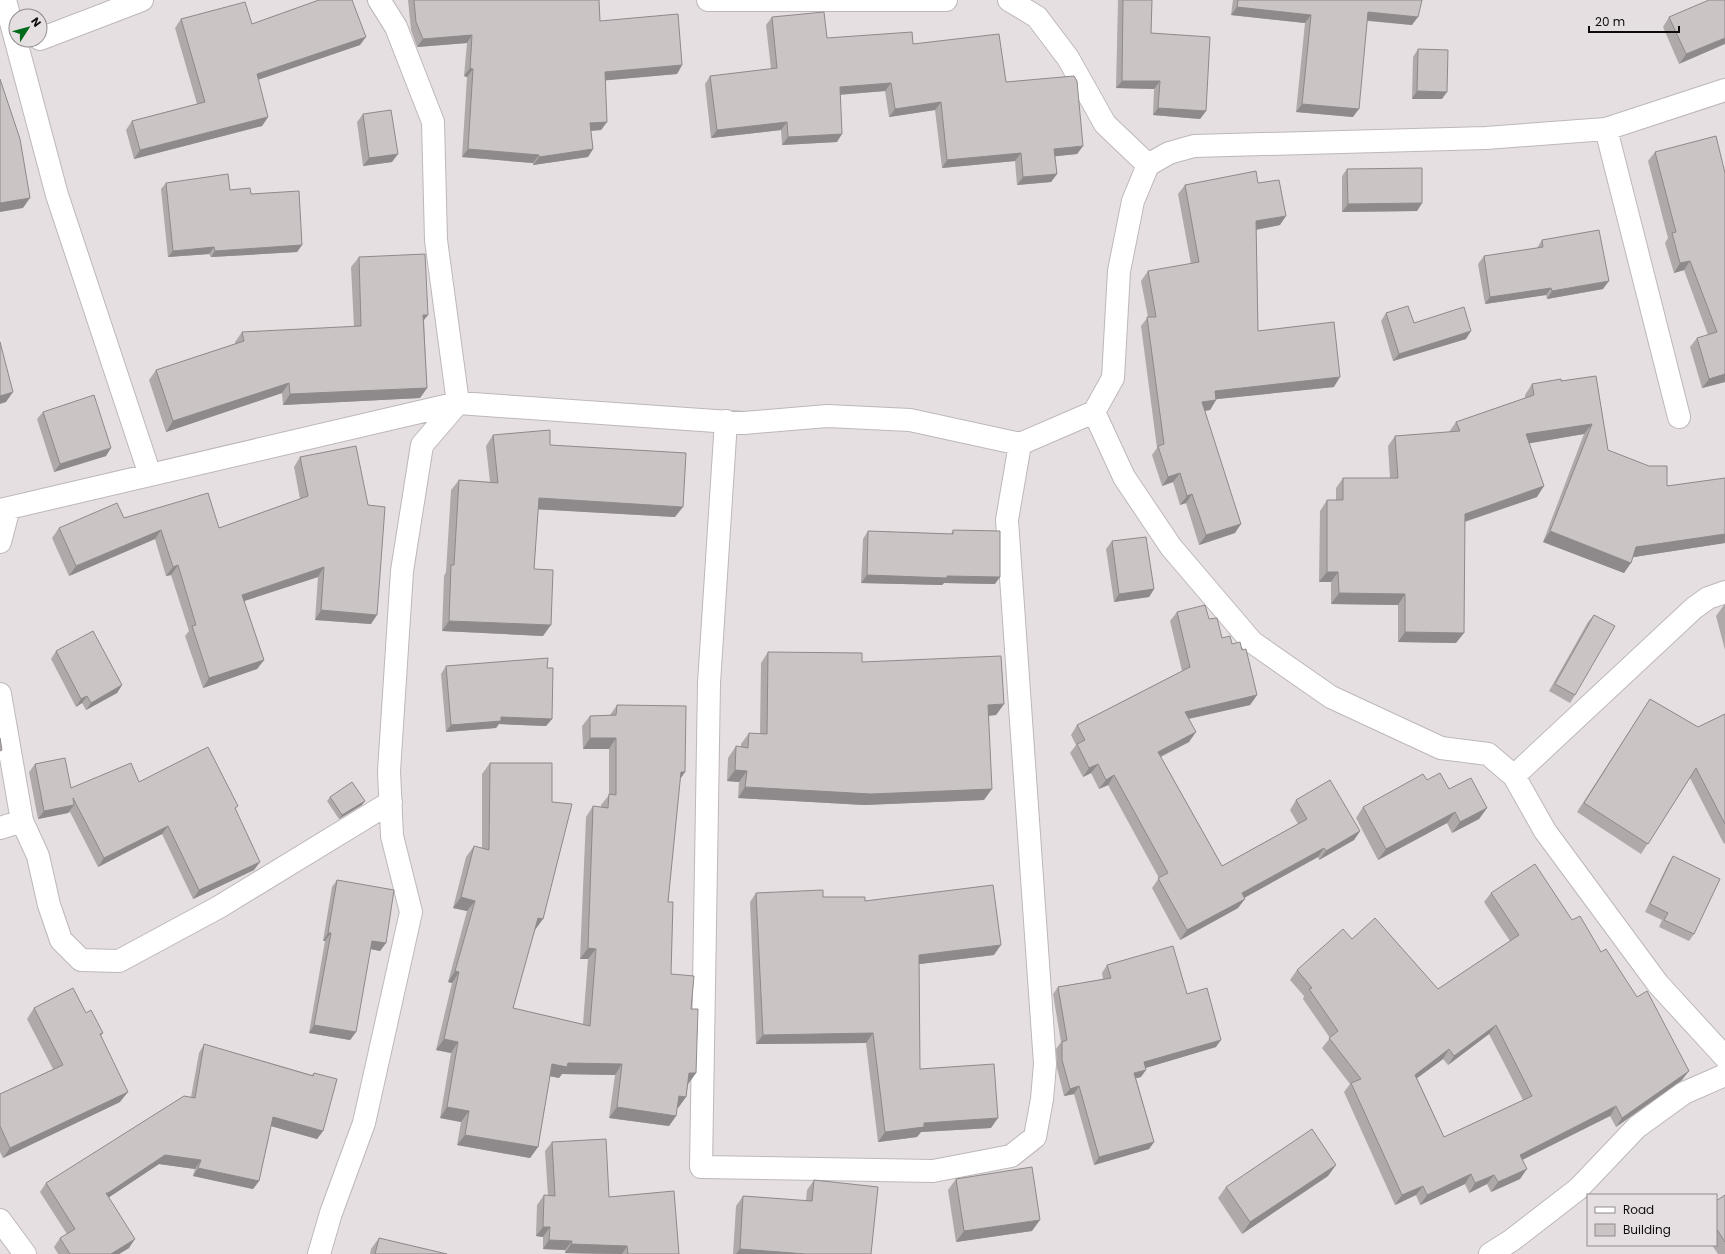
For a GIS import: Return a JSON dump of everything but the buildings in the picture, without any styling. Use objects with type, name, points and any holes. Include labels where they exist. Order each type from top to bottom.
[{"type":"street","points":[[4,0],[8,14]]},
{"type":"street","points":[[48,37],[142,0]]},
{"type":"street","points":[[319,1254],[331,1213],[364,1123],[411,912],[392,836],[389,771],[402,571],[422,445],[458,403],[436,240],[433,122],[396,27],[379,0]]},
{"type":"street","points":[[708,0],[946,0]]},
{"type":"street","points":[[1009,0],[1036,17],[1068,58],[1105,124],[1148,165]]},
{"type":"street","points":[[18,48],[57,195],[150,475]]},
{"type":"street","points":[[0,542],[4,509],[458,403],[744,422],[827,416],[910,420],[1020,444],[1094,412],[1113,378],[1119,271],[1133,201],[1148,165],[1169,153],[1194,146],[1486,138],[1606,129],[1725,90]]},
{"type":"street","points":[[1606,129],[1679,417]]},
{"type":"street","points":[[1094,412],[1124,477],[1171,547],[1252,642],[1331,697],[1441,748],[1488,754],[1514,776],[1545,831],[1653,978],[1725,1057]]},
{"type":"street","points":[[726,421],[709,683],[701,1167],[932,1171],[1011,1156],[1035,1137],[1042,1099],[1045,1064],[1007,520],[1020,444]]},
{"type":"street","points":[[1514,776],[1694,608],[1708,598],[1725,592]]},
{"type":"street","points":[[0,694],[22,822],[38,856],[49,905],[61,940],[81,960],[119,961],[219,907],[391,802]]},
{"type":"street","points":[[0,828],[22,822]]},
{"type":"street","points":[[1490,1254],[1512,1240],[1578,1189],[1637,1127],[1684,1093],[1725,1075]]},
{"type":"street","points":[[0,1220],[25,1254]]}]
